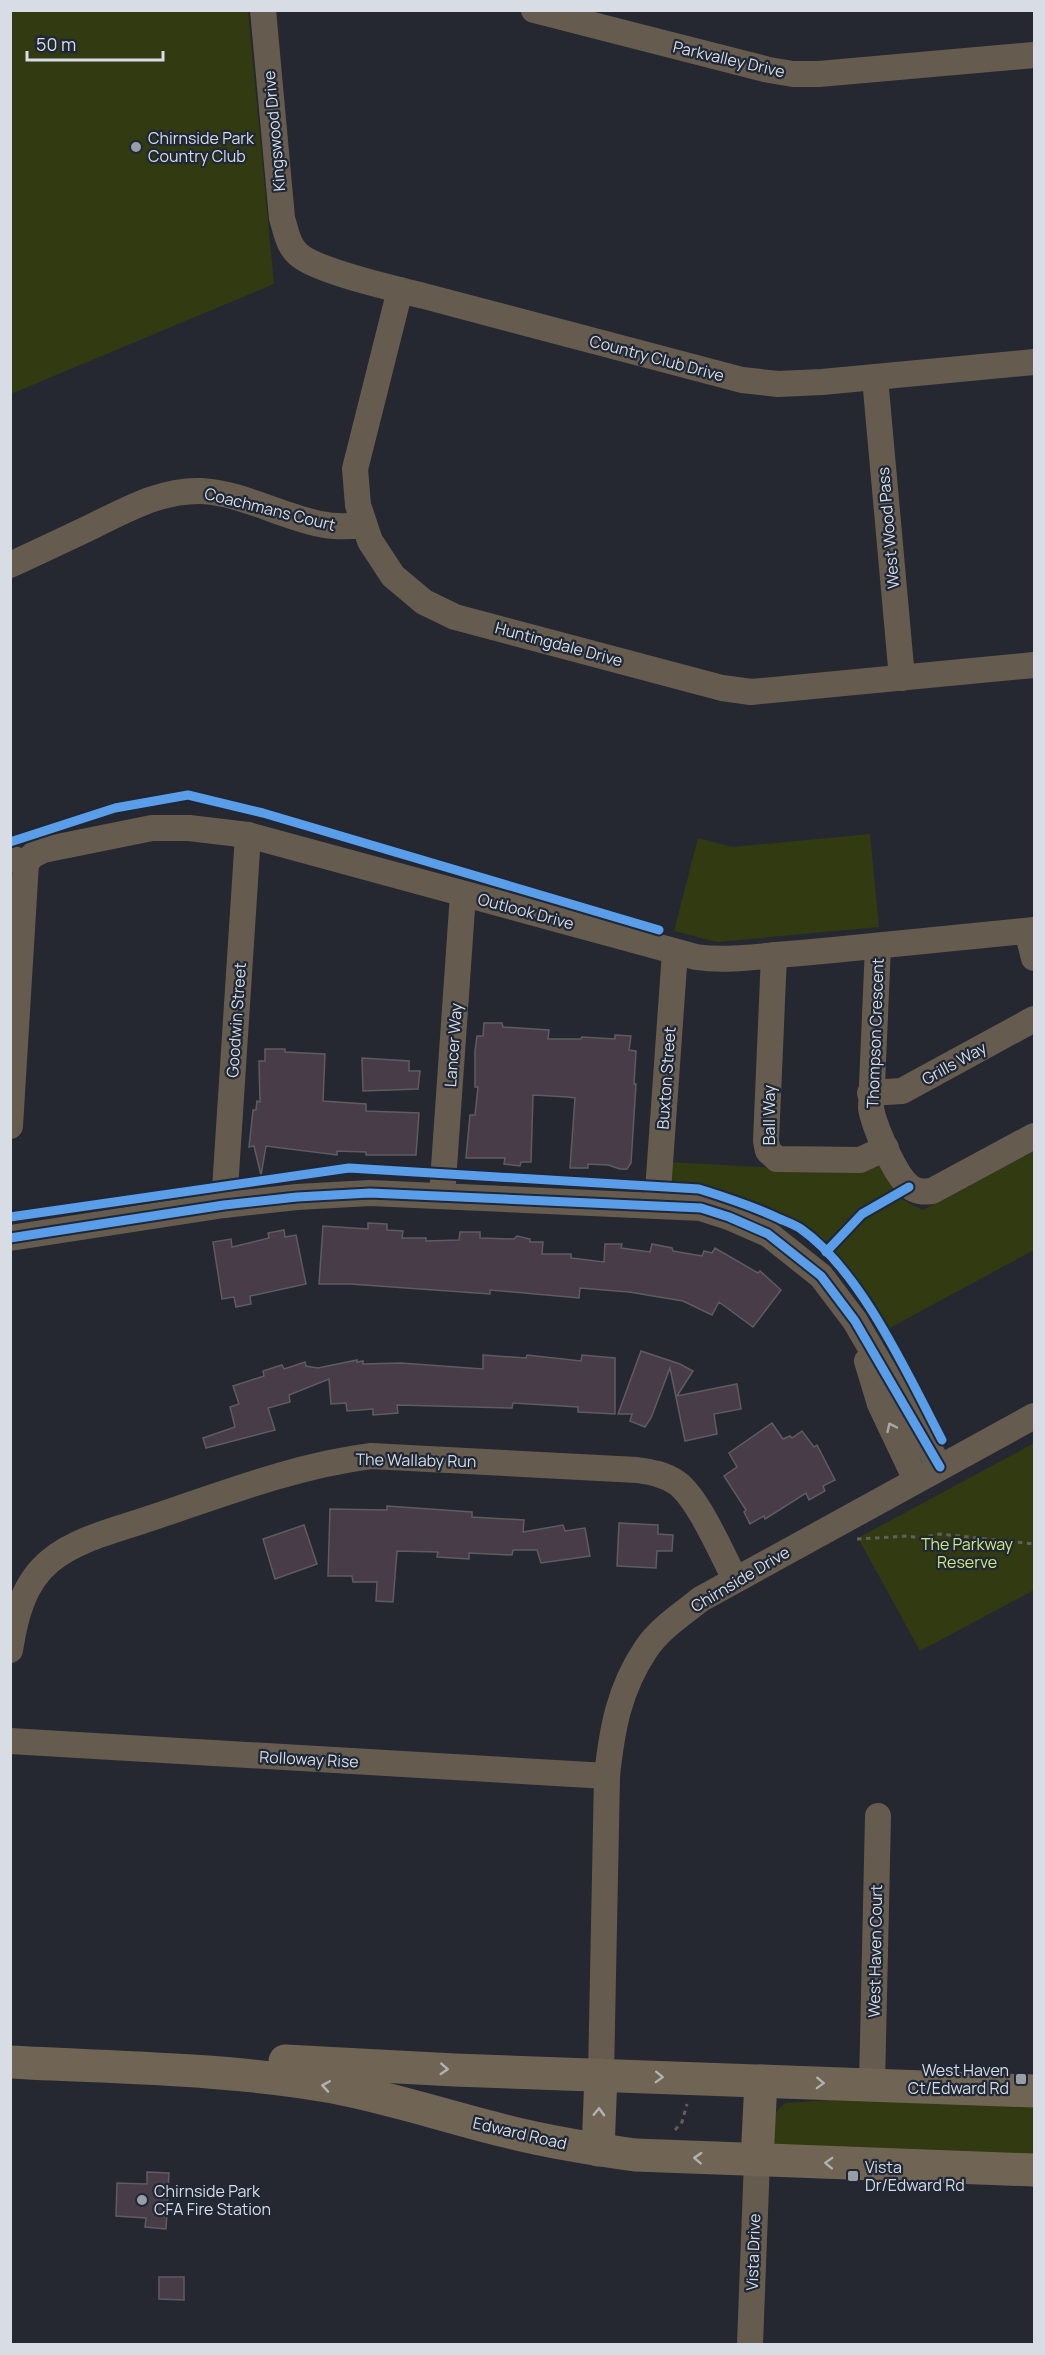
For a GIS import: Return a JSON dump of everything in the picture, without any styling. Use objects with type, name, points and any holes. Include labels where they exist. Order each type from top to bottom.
[{"type":"main road","points":[[10,2045],[455,2070],[1035,2091]]},
{"type":"main road","name":"Edward Road","points":[[10,2062],[223,2073],[278,2079],[374,2096],[507,2132],[635,2155],[1035,2170]]},
{"type":"main road","points":[[598,2150],[601,2075]]},
{"type":"main road","points":[[757,2160],[761,2081]]},
{"type":"street","name":"Kingswood Drive","points":[[263,10],[282,218],[294,249]]},
{"type":"street","name":"Parkvalley Drive","points":[[534,10],[769,70],[793,74],[819,74],[1035,55]]},
{"type":"street","name":"Country Club Drive","points":[[294,249],[316,265],[400,290],[742,380],[778,384],[875,378],[1035,362]]},
{"type":"street","name":"Huntingdale Drive","points":[[400,290],[355,469],[358,506],[370,541],[393,576],[424,602],[455,617],[722,688],[751,692],[1035,665]]},
{"type":"street","name":"West Wood Pass","points":[[875,378],[902,678]]},
{"type":"street","name":"Coachmans Court","points":[[10,565],[138,504],[172,493],[202,491],[238,498],[330,526],[348,528],[364,524]]},
{"type":"street","name":"Outlook Drive","points":[[10,1126],[18,861],[43,850],[152,828],[189,828],[248,835],[696,957],[723,960],[1031,930]]},
{"type":"street","name":"Goodwin Street","points":[[224,1205],[248,835]]},
{"type":"street","name":"Lancer Way","points":[[442,1196],[463,894]]},
{"type":"street","points":[[1031,930],[1035,958]]},
{"type":"street","name":"Thompson Crescent","points":[[878,946],[870,1093],[873,1120],[886,1148],[909,1187],[920,1192],[932,1191],[1035,1136]]},
{"type":"street","name":"Buxton Street","points":[[657,1205],[675,952]]},
{"type":"street","name":"Ball Way","points":[[774,955],[766,1141],[768,1151],[777,1159],[860,1160],[886,1148]]},
{"type":"street","name":"Grills Way","points":[[870,1093],[908,1089],[1035,1019]]},
{"type":"street","points":[[10,1238],[224,1205],[297,1197],[370,1193],[701,1208],[768,1234],[821,1276],[855,1321],[940,1467]]},
{"type":"street","points":[[855,1321],[880,1404],[916,1480]]},
{"type":"street","name":"Chirnside Drive","points":[[601,2075],[607,1776],[612,1728],[622,1696],[647,1648],[675,1620],[701,1599],[1035,1416]]},
{"type":"street","name":"The Wallaby Run","points":[[10,1650],[15,1616],[28,1587],[49,1561],[80,1543],[285,1473],[331,1461],[370,1456],[625,1469],[659,1473],[678,1484],[694,1503],[735,1579]]},
{"type":"street","name":"Rolloway Rise","points":[[10,1741],[607,1776]]},
{"type":"street","name":"West Haven Court","points":[[872,2085],[878,1816]]},
{"type":"street","name":"Vista Drive","points":[[750,2344],[757,2160]]},
{"type":"path","points":[[852,1539],[908,1536],[920,1538],[940,1534],[1035,1544]]},
{"type":"green space","name":"Chirnside Park Country Club","points":[[11,10],[248,11],[274,284],[11,394]]},
{"type":"green space","points":[[870,834],[879,927],[717,942],[674,931],[698,838],[732,847]]},
{"type":"green space","points":[[1034,1151],[1034,1250],[886,1330],[865,1294],[840,1262],[793,1224],[746,1198],[718,1190],[670,1182],[670,1162],[853,1172],[879,1164],[886,1166],[903,1200],[923,1210]]},
{"type":"green space","name":"The Parkway Reserve","points":[[1034,1443],[1034,1590],[920,1651],[858,1538]]},
{"type":"green space","points":[[846,2099],[1034,2103],[1034,2160],[778,2147],[773,2142],[775,2115],[786,2103]]},
{"type":"building","points":[[484,1023],[502,1023],[503,1027],[549,1030],[548,1039],[581,1039],[582,1037],[615,1039],[615,1035],[631,1036],[629,1050],[636,1051],[634,1084],[636,1084],[631,1163],[627,1169],[588,1164],[588,1168],[570,1168],[575,1098],[568,1097],[533,1095],[531,1162],[521,1162],[520,1166],[504,1164],[505,1158],[466,1158],[470,1115],[475,1115],[478,1087],[475,1087],[477,1036],[483,1036]]},
{"type":"building","points":[[265,1049],[325,1054],[323,1101],[366,1104],[366,1111],[419,1113],[416,1155],[366,1155],[366,1152],[337,1151],[337,1155],[266,1146],[261,1175],[254,1146],[249,1147],[253,1110],[256,1110],[257,1101],[260,1102],[259,1061],[265,1061]]},
{"type":"building","points":[[362,1058],[409,1061],[409,1071],[420,1071],[418,1089],[363,1091]]},
{"type":"building","points":[[368,1223],[387,1224],[387,1230],[403,1231],[402,1238],[426,1238],[426,1241],[459,1240],[460,1232],[480,1232],[480,1238],[514,1239],[517,1236],[530,1239],[530,1242],[543,1242],[542,1254],[571,1254],[571,1258],[604,1262],[605,1244],[622,1244],[621,1248],[650,1252],[652,1244],[672,1248],[673,1251],[702,1256],[704,1251],[712,1253],[715,1248],[758,1273],[760,1271],[781,1290],[753,1327],[719,1302],[712,1315],[683,1301],[629,1292],[580,1288],[579,1298],[490,1290],[490,1294],[350,1284],[319,1284],[323,1226],[368,1229]]},
{"type":"building","points":[[284,1230],[285,1237],[296,1235],[306,1284],[250,1296],[251,1304],[236,1307],[234,1297],[222,1299],[213,1242],[231,1239],[232,1247],[269,1238],[268,1233]]},
{"type":"building","points":[[641,1351],[680,1364],[693,1371],[677,1396],[737,1384],[741,1409],[714,1414],[717,1434],[685,1441],[670,1368],[651,1418],[645,1427],[630,1421],[632,1414],[618,1414]]},
{"type":"building","points":[[483,1355],[526,1358],[527,1355],[581,1361],[582,1355],[615,1358],[615,1414],[578,1412],[578,1407],[513,1403],[512,1408],[397,1405],[398,1413],[373,1415],[373,1409],[347,1411],[346,1403],[331,1404],[329,1379],[289,1395],[290,1402],[268,1408],[275,1430],[206,1448],[203,1438],[235,1427],[230,1407],[239,1404],[233,1386],[264,1376],[263,1371],[282,1365],[284,1369],[305,1362],[306,1366],[318,1368],[357,1360],[357,1362],[363,1361],[363,1364],[401,1363],[483,1369]]},
{"type":"building","points":[[772,1423],[783,1439],[790,1436],[792,1438],[802,1431],[814,1447],[817,1445],[835,1480],[823,1486],[825,1491],[809,1500],[806,1493],[765,1519],[764,1516],[750,1524],[744,1512],[746,1510],[724,1476],[737,1467],[729,1453]]},
{"type":"building","points":[[387,1506],[472,1512],[472,1517],[524,1520],[523,1532],[563,1525],[565,1531],[585,1528],[590,1556],[541,1563],[537,1550],[513,1550],[512,1555],[469,1553],[469,1559],[437,1557],[438,1552],[397,1551],[393,1602],[376,1601],[377,1582],[353,1582],[352,1576],[328,1576],[330,1509],[387,1510]]},
{"type":"building","points":[[619,1523],[658,1525],[658,1534],[673,1535],[672,1551],[657,1551],[656,1568],[617,1566]]},
{"type":"building","points":[[304,1525],[317,1564],[275,1579],[263,1539]]},
{"type":"building","name":"Chirnside Park CFA Fire Station","points":[[147,2172],[169,2173],[166,2229],[145,2227],[146,2218],[116,2216],[117,2183],[147,2184]]},
{"type":"building","points":[[159,2277],[184,2277],[184,2300],[159,2299]]},
{"type":"cycle path","points":[[10,842],[115,808],[188,795],[263,813],[659,930]]},
{"type":"cycle path","points":[[10,1217],[349,1168],[699,1189],[750,1206],[794,1225],[823,1247],[844,1271],[881,1326],[942,1440]]},
{"type":"cycle path","points":[[826,1252],[862,1214],[909,1187]]},
{"type":"cycle path","points":[[10,1238],[224,1205],[297,1197],[370,1193],[701,1208],[768,1234],[821,1276],[855,1321],[940,1467]]},
{"type":"place","name":"Chirnside Park Country Club","points":[[136,147]]},
{"type":"place","name":"West Haven Ct/Edward Rd","points":[[1021,2079]]},
{"type":"place","name":"Vista Dr/Edward Rd","points":[[853,2176]]},
{"type":"place","name":"Chirnside Park CFA Fire Station","points":[[142,2200]]}]
